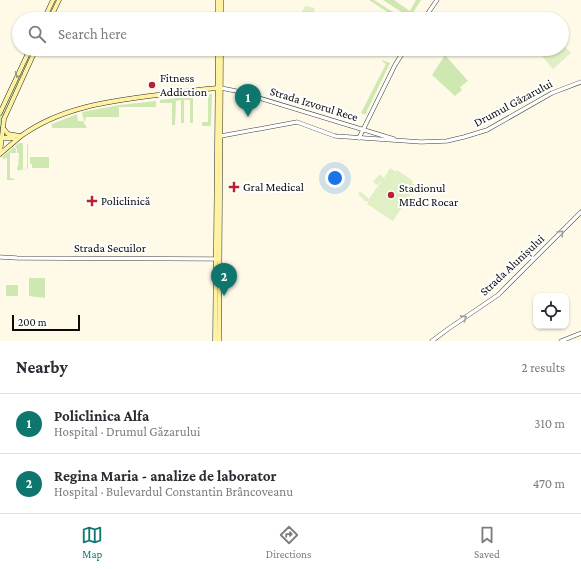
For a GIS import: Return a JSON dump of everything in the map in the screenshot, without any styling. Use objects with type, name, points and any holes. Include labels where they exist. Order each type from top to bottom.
[{"type":"main road","points":[[47,12],[53,0]]},
{"type":"main road","points":[[53,12],[59,0]]},
{"type":"main road","points":[[218,0],[218,12]]},
{"type":"main road","points":[[221,12],[222,0]]},
{"type":"main road","points":[[0,113],[27,56]]},
{"type":"main road","points":[[0,154],[2,126],[5,116],[33,56]]},
{"type":"main road","points":[[218,56],[221,136],[218,181]]},
{"type":"main road","points":[[219,341],[218,181],[221,56]]},
{"type":"main road","points":[[0,154],[21,136],[56,117],[90,106],[124,100],[219,88]]},
{"type":"main road","points":[[2,126],[4,131],[8,134],[21,136]]},
{"type":"main road","points":[[1,140],[21,136]]},
{"type":"main road","points":[[215,341],[218,259]]},
{"type":"street","points":[[429,12],[437,0]]},
{"type":"street","points":[[359,138],[394,66],[400,56]]},
{"type":"street","name":"Drumul Găzarului","points":[[221,136],[297,122],[333,136],[401,141],[437,142],[452,140],[473,135],[494,126],[552,93],[581,82]]},
{"type":"street","name":"Strada Izvorul Rece","points":[[219,88],[236,91],[401,141]]},
{"type":"street","name":"Strada Alunișului","points":[[432,341],[448,328],[498,295],[537,258],[581,212]]},
{"type":"street","name":"Strada Secuilor","points":[[0,257],[218,259]]},
{"type":"street","points":[[561,341],[581,333]]},
{"type":"green space","points":[[369,0],[374,0],[393,12],[387,12]]},
{"type":"green space","points":[[383,0],[394,0],[410,11],[416,0],[421,0],[413,12],[401,12]]},
{"type":"green space","points":[[305,6],[315,8],[314,12],[302,12]]},
{"type":"green space","points":[[29,56],[31,56],[4,115],[0,129],[0,117]]},
{"type":"green space","points":[[444,56],[446,56],[468,81],[460,87],[462,90],[455,96],[432,75]]},
{"type":"green space","points":[[542,56],[568,56],[553,69]]},
{"type":"green space","points":[[382,60],[390,63],[365,115],[361,113],[386,64]]},
{"type":"green space","points":[[212,94],[211,126],[202,126],[202,122],[208,122],[208,98],[201,98],[201,95]]},
{"type":"green space","points":[[193,96],[193,123],[190,123],[190,100],[184,100],[184,123],[181,123],[181,100],[176,101],[175,125],[172,125],[172,103],[160,103],[160,100]]},
{"type":"green space","points":[[156,101],[156,107],[119,107],[119,117],[86,117],[84,121],[82,112],[119,105]]},
{"type":"green space","points":[[77,114],[78,121],[83,121],[87,128],[52,128],[52,124]]},
{"type":"green space","points":[[19,143],[23,143],[23,169],[27,169],[28,144],[28,169],[19,171],[17,167],[19,153],[17,153],[15,146]]},
{"type":"green space","points":[[14,147],[16,149],[16,153],[10,153],[10,178],[14,180],[7,180],[7,158],[3,159],[2,157]]},
{"type":"green space","points":[[30,157],[49,157],[49,168],[32,168],[32,164],[30,164]]},
{"type":"green space","name":"Stadionul MEdC Rocar","points":[[390,168],[396,172],[397,170],[413,181],[412,183],[416,186],[393,221],[367,204],[369,200],[366,202],[358,194],[360,191],[369,199],[382,180],[377,185],[373,182],[380,174],[384,178]]},
{"type":"green space","points":[[29,278],[45,278],[45,298],[29,296]]},
{"type":"green space","points":[[6,285],[18,285],[18,296],[6,296]]},
{"type":"place","name":"Fitness Addiction","points":[[152,85]]},
{"type":"place","name":"Policlinica Alfa","points":[[248,117]]},
{"type":"place","name":"Gral Medical","points":[[234,187]]},
{"type":"place","name":"Stadionul MEdC Rocar","points":[[391,195]]},
{"type":"place","name":"Policlinică","points":[[92,201]]},
{"type":"place","name":"Regina Maria - analize de laborator","points":[[224,296]]}]
